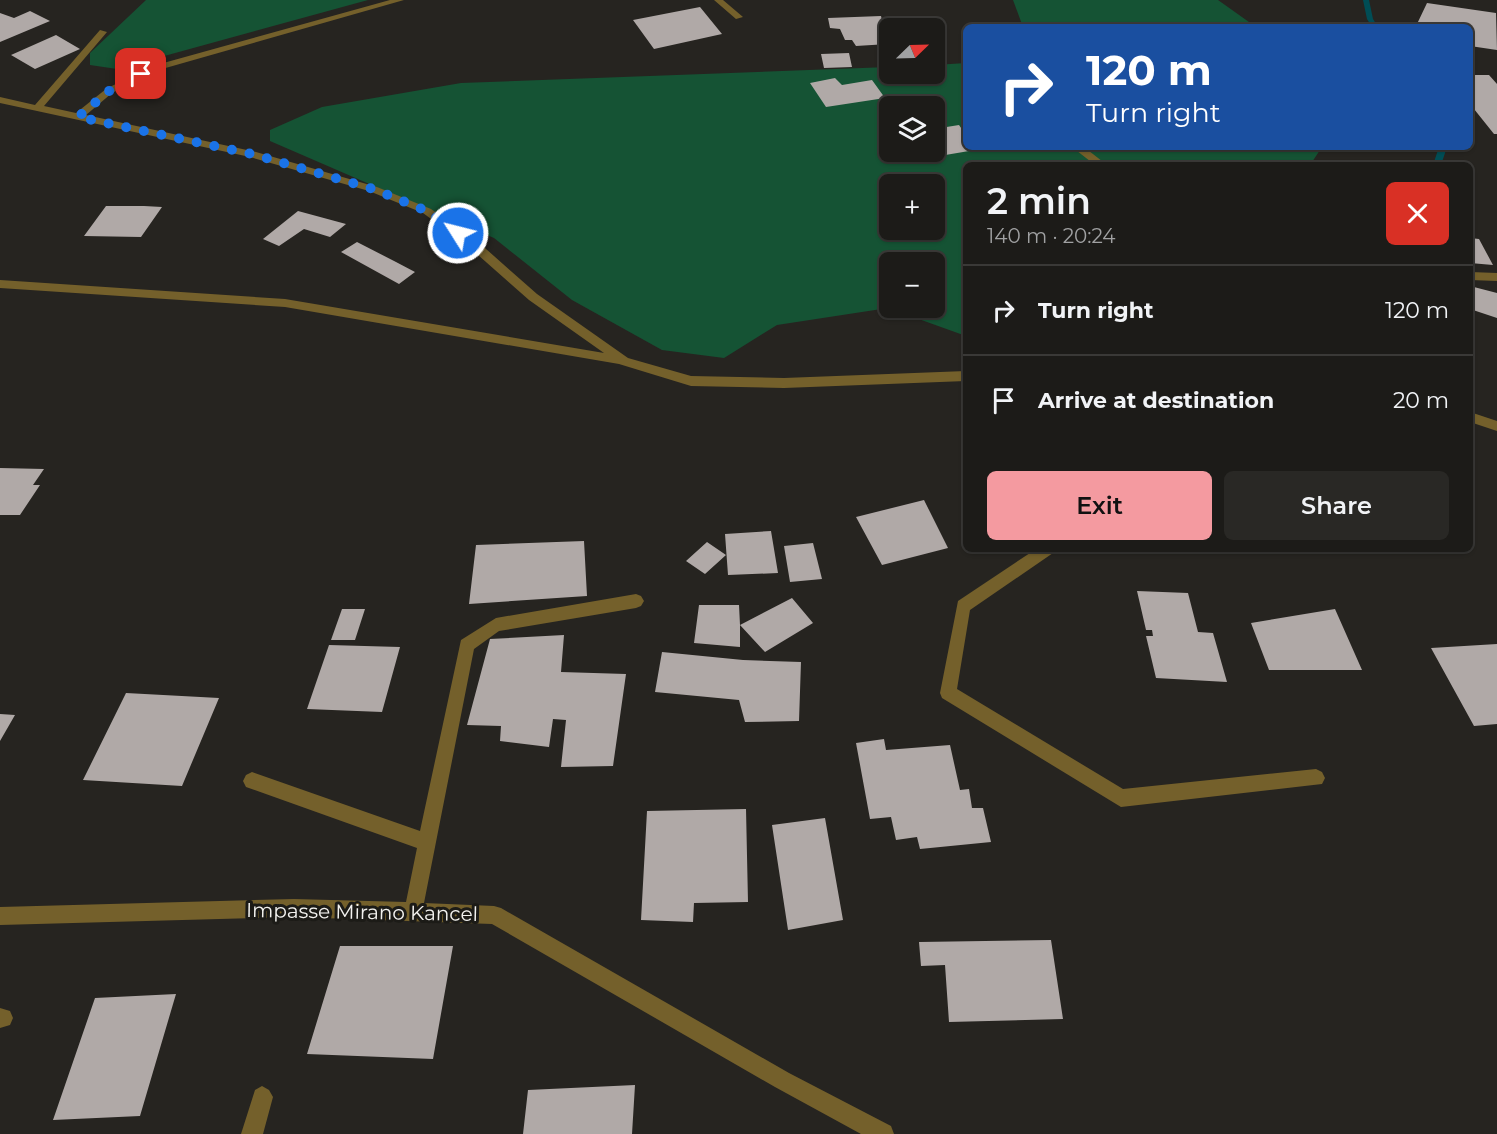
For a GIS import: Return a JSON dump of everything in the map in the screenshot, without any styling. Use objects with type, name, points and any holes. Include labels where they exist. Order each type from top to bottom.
[{"type":"street","points":[[78,117],[109,91],[152,69],[400,0]]},
{"type":"street","points":[[718,0],[739,17]]},
{"type":"street","points":[[37,108],[103,32]]},
{"type":"street","points":[[0,100],[252,154],[373,189],[427,211],[473,244],[532,297],[624,361]]},
{"type":"street","points":[[1081,150],[1098,162]]},
{"type":"street","points":[[1473,276],[1497,277]]},
{"type":"street","points":[[0,284],[285,303],[624,361],[691,381],[784,383],[963,376]]},
{"type":"street","points":[[1473,418],[1497,426]]},
{"type":"street","points":[[1044,552],[963,606],[948,693],[1121,798],[1316,778]]},
{"type":"street","points":[[413,912],[467,645],[496,625],[636,601]]},
{"type":"street","points":[[252,781],[427,842]]},
{"type":"street","name":"Impasse Mirano Kancel","points":[[0,916],[294,908],[494,915],[782,1080],[883,1134]]},
{"type":"street","points":[[252,1134],[262,1097]]},
{"type":"green space","points":[[146,0],[368,0],[117,69],[90,65],[90,53]]},
{"type":"green space","points":[[1013,0],[1218,0],[1252,24],[1022,24]]},
{"type":"green space","points":[[963,63],[963,150],[1320,150],[1312,162],[963,162],[963,335],[916,318],[945,318],[945,252],[879,252],[879,309],[777,325],[724,358],[662,350],[572,300],[494,238],[270,141],[270,130],[322,107],[461,83],[879,67],[879,84],[945,84],[945,64]]},
{"type":"building","points":[[1427,3],[1496,13],[1497,50],[1473,46],[1473,24],[1417,24]]},
{"type":"building","points":[[700,7],[722,34],[654,49],[633,20]]},
{"type":"building","points":[[30,11],[50,21],[0,42],[0,13],[14,18]]},
{"type":"building","points":[[881,16],[879,18],[879,45],[856,46],[852,40],[845,40],[840,29],[830,28],[828,18]]},
{"type":"building","points":[[56,35],[80,49],[35,69],[11,55]]},
{"type":"building","points":[[849,53],[852,67],[824,68],[821,54]]},
{"type":"building","points":[[1473,75],[1489,75],[1497,84],[1497,134],[1494,134],[1473,108]]},
{"type":"building","points":[[835,78],[842,85],[872,80],[884,96],[879,96],[879,99],[826,107],[810,83]]},
{"type":"building","points":[[959,125],[963,131],[963,150],[975,150],[945,155],[945,127]]},
{"type":"building","points":[[106,206],[162,207],[141,237],[84,236]]},
{"type":"building","points":[[298,211],[346,224],[330,237],[304,229],[279,246],[263,239]]},
{"type":"building","points":[[1473,238],[1479,239],[1493,265],[1473,263]]},
{"type":"building","points":[[357,242],[415,272],[399,284],[341,252]]},
{"type":"building","points":[[1473,287],[1497,293],[1497,318],[1473,310]]},
{"type":"building","points":[[0,468],[44,469],[33,485],[40,485],[20,515],[0,515]]},
{"type":"building","points":[[924,500],[948,548],[882,565],[856,517]]},
{"type":"building","points":[[771,531],[778,573],[728,575],[725,534]]},
{"type":"building","points":[[584,541],[587,596],[469,604],[476,545]]},
{"type":"building","points":[[707,542],[726,555],[705,574],[686,561]]},
{"type":"building","points":[[813,543],[822,579],[790,582],[784,546]]},
{"type":"building","points":[[1137,591],[1188,593],[1198,632],[1213,633],[1227,682],[1156,678],[1146,636],[1153,636],[1152,630],[1146,630]]},
{"type":"building","points":[[792,598],[813,623],[765,652],[740,625]]},
{"type":"building","points":[[699,605],[739,605],[740,647],[694,643]]},
{"type":"building","points":[[342,609],[365,609],[355,640],[331,640]]},
{"type":"building","points":[[1335,609],[1362,670],[1269,670],[1251,623]]},
{"type":"building","points":[[564,635],[561,672],[626,674],[613,766],[561,767],[566,720],[553,719],[549,747],[500,741],[501,726],[467,725],[490,639]]},
{"type":"building","points":[[1497,644],[1497,724],[1474,726],[1431,648]]},
{"type":"building","points":[[329,645],[400,647],[382,712],[307,709]]},
{"type":"building","points":[[662,652],[743,660],[801,662],[799,721],[745,722],[739,700],[655,692]]},
{"type":"building","points":[[126,693],[219,698],[182,786],[83,780]]},
{"type":"building","points":[[0,714],[15,715],[0,741]]},
{"type":"building","points":[[884,739],[886,750],[950,745],[960,790],[969,789],[972,808],[983,808],[991,842],[920,849],[917,837],[896,840],[891,817],[870,819],[856,743]]},
{"type":"building","points":[[746,809],[748,902],[694,903],[693,922],[641,920],[647,811]]},
{"type":"building","points":[[825,818],[843,920],[788,930],[772,825]]},
{"type":"building","points":[[1051,940],[1063,1019],[949,1022],[945,965],[921,966],[919,942]]},
{"type":"building","points":[[340,946],[453,946],[433,1059],[307,1054]]},
{"type":"building","points":[[176,994],[140,1116],[53,1120],[95,998]]},
{"type":"building","points":[[635,1085],[632,1134],[523,1134],[528,1090]]},
{"type":"waterway","points":[[1366,0],[1373,24]]},
{"type":"waterway","points":[[1438,162],[1442,150]]},
{"type":"route","points":[[141,74],[109,91],[78,117],[252,154],[373,189],[427,211],[458,233]]}]
